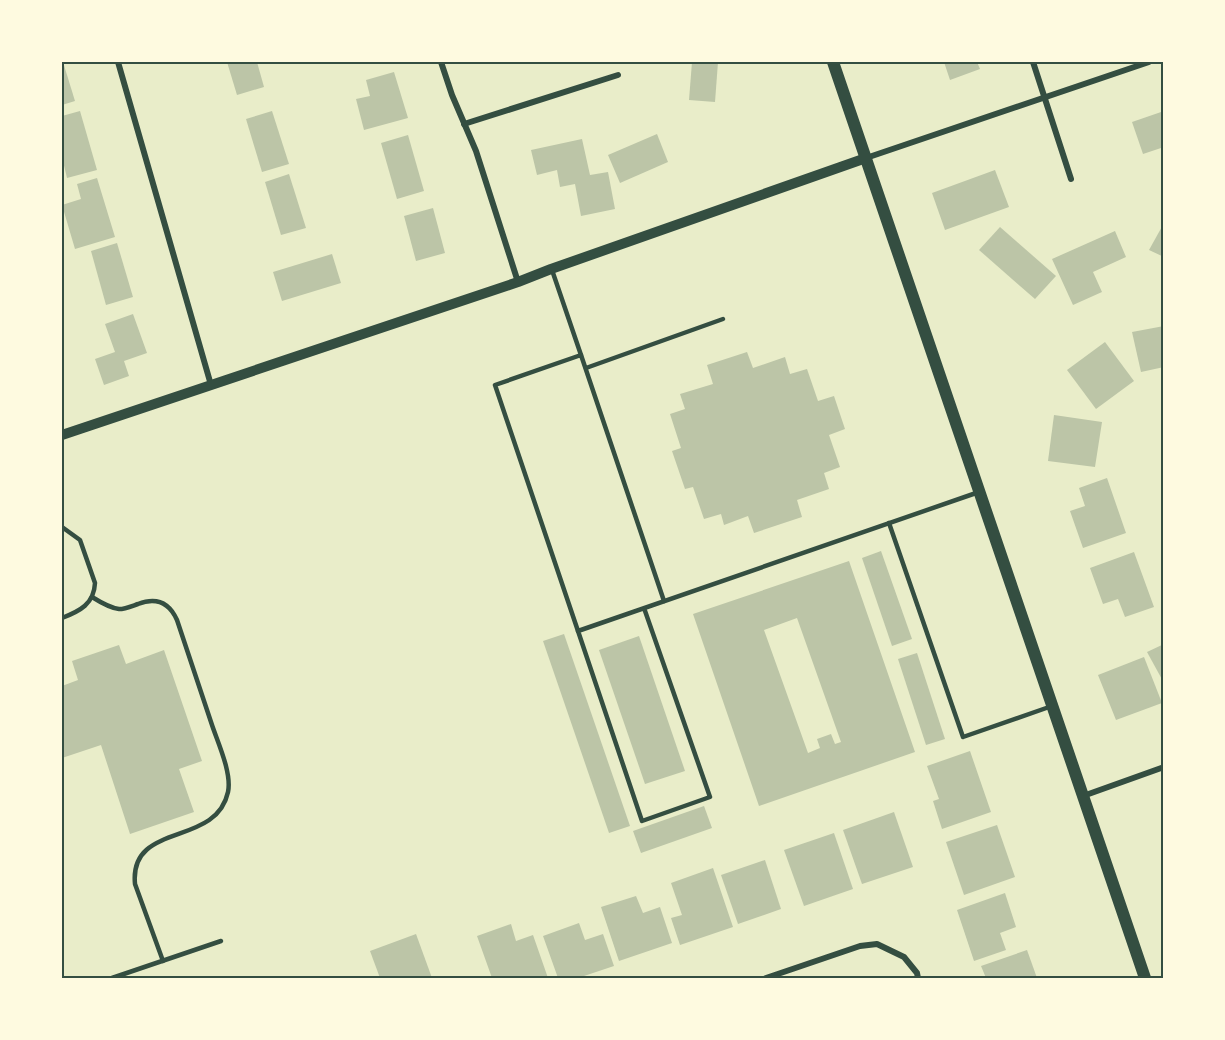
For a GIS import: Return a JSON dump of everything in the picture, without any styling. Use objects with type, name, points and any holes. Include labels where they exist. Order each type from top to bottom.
[{"type":"main road","points":[[833,62],[1145,978]]},
{"type":"street","points":[[118,62],[211,385]]},
{"type":"street","points":[[441,62],[452,95],[476,151],[518,282]]},
{"type":"street","points":[[1033,62],[1071,179]]},
{"type":"street","points":[[62,435],[518,282],[1045,96],[1149,62]]},
{"type":"street","points":[[464,124],[618,75]]},
{"type":"street","points":[[1083,796],[1164,767]]},
{"type":"street","points":[[765,978],[860,946],[877,944],[904,957],[918,978]]},
{"type":"lane","points":[[551,269],[664,601]]},
{"type":"lane","points":[[586,368],[723,319]]},
{"type":"lane","points":[[581,355],[495,384],[642,820],[710,797],[644,608]]},
{"type":"lane","points":[[578,631],[979,492]]},
{"type":"lane","points":[[889,523],[963,737],[1052,706]]},
{"type":"lane","points":[[62,527],[80,540],[95,583],[92,597],[86,605],[62,618]]},
{"type":"lane","points":[[92,597],[120,609],[147,601],[157,602],[165,604],[173,612],[230,783],[225,801],[214,818],[195,829],[149,847],[136,863],[135,884],[163,961]]},
{"type":"lane","points":[[112,978],[221,941]]},
{"type":"building","points":[[62,62],[75,101],[62,105]]},
{"type":"building","points":[[227,62],[257,62],[264,87],[237,95]]},
{"type":"building","points":[[692,62],[718,62],[715,102],[689,100]]},
{"type":"building","points":[[944,62],[977,62],[980,69],[950,80]]},
{"type":"building","points":[[394,72],[408,118],[364,130],[356,99],[370,96],[366,80]]},
{"type":"building","points":[[80,111],[97,170],[67,178],[62,157],[62,116]]},
{"type":"building","points":[[272,111],[289,164],[262,172],[246,119]]},
{"type":"building","points":[[1164,111],[1164,147],[1143,154],[1132,122]]},
{"type":"building","points":[[657,134],[668,162],[620,183],[608,155]]},
{"type":"building","points":[[408,135],[424,191],[397,199],[381,143]]},
{"type":"building","points":[[582,139],[590,175],[608,172],[615,209],[581,216],[575,184],[560,187],[557,170],[537,175],[531,150]]},
{"type":"building","points":[[995,170],[1009,207],[945,230],[932,193]]},
{"type":"building","points":[[289,174],[306,228],[281,235],[265,182]]},
{"type":"building","points":[[97,178],[115,237],[75,249],[62,205],[81,199],[77,184]]},
{"type":"building","points":[[433,208],[445,253],[416,261],[404,216]]},
{"type":"building","points":[[1164,223],[1164,257],[1149,250]]},
{"type":"building","points":[[1000,227],[1056,276],[1035,299],[979,250]]},
{"type":"building","points":[[1115,231],[1126,257],[1093,272],[1102,292],[1073,305],[1052,259]]},
{"type":"building","points":[[117,243],[133,297],[106,305],[91,251]]},
{"type":"building","points":[[332,254],[341,283],[282,301],[273,272]]},
{"type":"building","points":[[133,314],[147,353],[124,361],[129,376],[104,385],[95,359],[115,352],[105,324]]},
{"type":"building","points":[[1164,326],[1164,367],[1141,372],[1132,332]]},
{"type":"building","points":[[1105,342],[1134,381],[1096,409],[1067,370]]},
{"type":"building","points":[[747,352],[753,368],[785,357],[790,374],[807,369],[818,401],[834,396],[845,429],[829,435],[840,467],[824,473],[829,489],[797,500],[802,517],[754,533],[748,516],[724,525],[721,514],[704,519],[693,487],[685,489],[672,451],[681,448],[670,414],[685,409],[680,394],[713,384],[707,365]]},
{"type":"building","points":[[1054,415],[1102,422],[1095,467],[1048,461]]},
{"type":"building","points":[[1107,478],[1126,533],[1083,548],[1070,511],[1085,506],[1079,488]]},
{"type":"building","points":[[881,551],[912,639],[892,646],[862,558]]},
{"type":"building","points":[[1134,552],[1154,607],[1125,617],[1118,599],[1103,604],[1090,568]]},
{"type":"building","points":[[849,561],[915,752],[759,806],[693,614]],"holes":[[[797,618],[841,742],[835,744],[831,734],[817,739],[820,748],[808,753],[764,630]]]},
{"type":"building","points":[[564,634],[630,826],[609,833],[543,641]]},
{"type":"building","points":[[639,636],[685,771],[645,784],[599,650]]},
{"type":"building","points":[[1164,644],[1164,683],[1147,652]]},
{"type":"building","points":[[119,645],[126,664],[164,650],[202,761],[179,769],[194,812],[130,834],[101,745],[62,758],[62,686],[78,680],[72,661]]},
{"type":"building","points":[[917,653],[945,739],[926,745],[898,659]]},
{"type":"building","points":[[1144,657],[1162,703],[1116,720],[1098,675]]},
{"type":"building","points":[[970,751],[991,812],[942,829],[933,801],[939,799],[927,766]]},
{"type":"building","points":[[704,806],[712,828],[641,853],[633,831]]},
{"type":"building","points":[[894,812],[913,867],[862,884],[843,830]]},
{"type":"building","points":[[997,825],[1015,877],[964,895],[946,842]]},
{"type":"building","points":[[834,833],[853,889],[804,906],[784,850]]},
{"type":"building","points":[[765,860],[781,909],[738,924],[721,875]]},
{"type":"building","points":[[713,868],[733,927],[680,945],[671,918],[682,915],[671,883]]},
{"type":"building","points":[[1005,893],[1016,927],[1000,933],[1006,950],[974,961],[957,910]]},
{"type":"building","points":[[636,896],[643,913],[660,907],[672,943],[619,961],[601,907]]},
{"type":"building","points":[[579,923],[585,940],[603,934],[614,966],[578,978],[558,978],[543,936]]},
{"type":"building","points":[[511,924],[516,941],[533,935],[548,978],[492,978],[477,936]]},
{"type":"building","points":[[416,934],[432,978],[380,978],[370,951]]},
{"type":"building","points":[[1027,950],[1037,978],[986,978],[981,966]]}]
